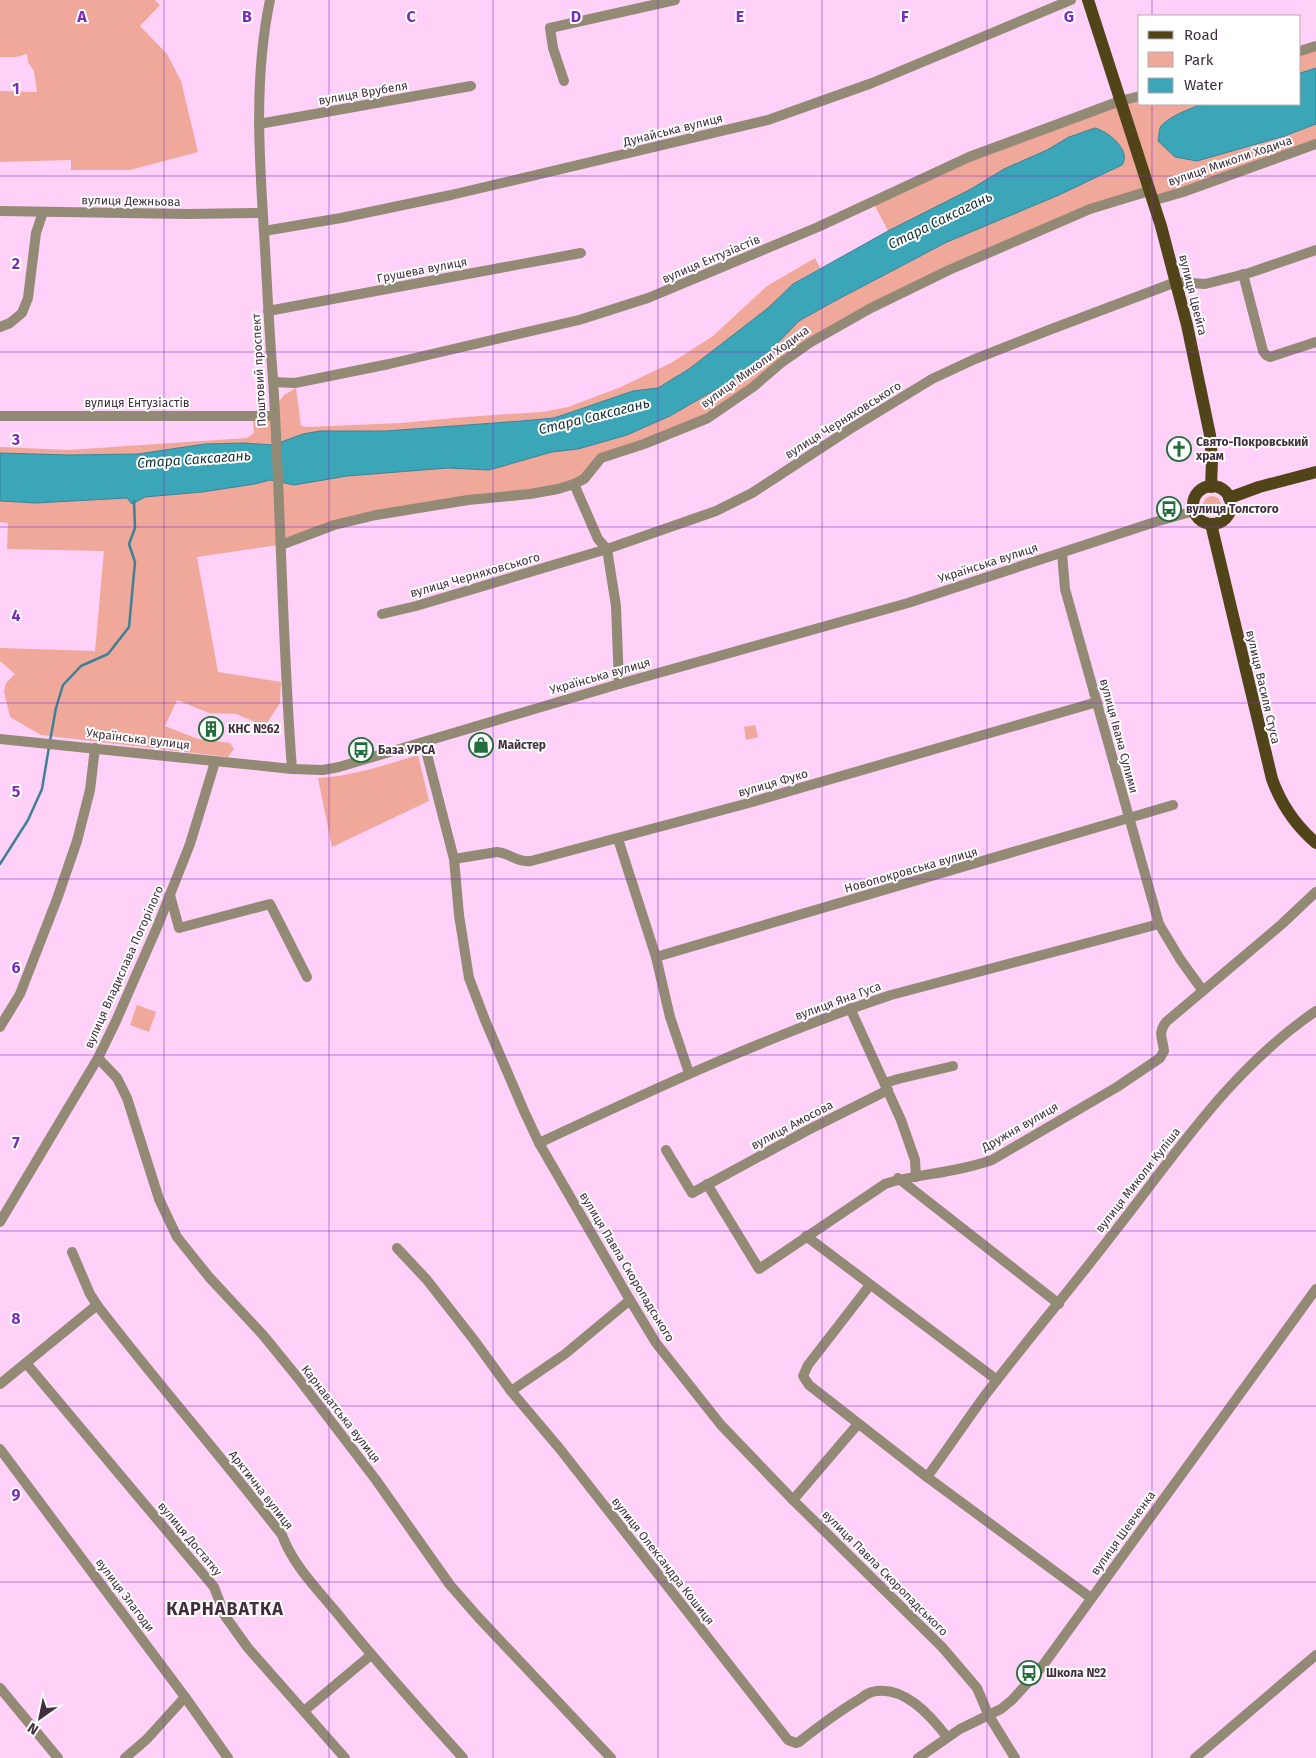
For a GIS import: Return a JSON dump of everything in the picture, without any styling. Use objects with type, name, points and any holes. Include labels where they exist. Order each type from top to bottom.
[{"type":"main road","name":"вулиця Цвейга","points":[[1088,0],[1161,226],[1187,325],[1210,434],[1212,460],[1210,487]]},
{"type":"main road","points":[[1229,498],[1258,487],[1316,472]]},
{"type":"main road","points":[[1210,487],[1224,491],[1229,498],[1230,507],[1227,516],[1220,522],[1211,524],[1200,520],[1194,511],[1193,502],[1196,495],[1202,489],[1210,487]]},
{"type":"main road","name":"вулиця Василя Стуса","points":[[1211,524],[1272,779],[1277,793],[1291,816],[1316,843]]},
{"type":"street","name":"Поштовий проспект","points":[[270,0],[262,55],[259,124],[262,213],[279,485],[286,683],[292,770]]},
{"type":"street","points":[[564,81],[553,48],[550,28],[675,0]]},
{"type":"street","name":"Дунайська вулиця","points":[[264,231],[341,218],[451,195],[768,120],[872,83],[1071,0]]},
{"type":"street","points":[[1301,50],[1316,46]]},
{"type":"street","name":"вулиця Врубеля","points":[[259,124],[471,86]]},
{"type":"street","name":"вулиця Ентузіастів","points":[[273,382],[295,383],[389,364],[579,320],[648,298],[717,271],[818,227],[969,157],[1120,101],[1138,96]]},
{"type":"street","name":"вулиця Миколи Ходича","points":[[281,545],[334,525],[376,515],[468,500],[530,494],[574,484],[584,479],[600,458],[644,444],[708,418],[811,342],[871,308],[949,270],[1090,209],[1151,196],[1183,192],[1316,144]]},
{"type":"street","name":"вулиця Дежньова","points":[[0,211],[187,214],[262,213]]},
{"type":"street","points":[[0,327],[10,324],[22,312],[28,298],[36,233],[43,212]]},
{"type":"street","name":"вулиця Черняховського","points":[[382,614],[416,606],[607,549],[716,511],[752,493],[837,437],[932,379],[976,359],[1176,282],[1205,284],[1243,274],[1316,250]]},
{"type":"street","name":"Грушева вулиця","points":[[268,311],[580,253]]},
{"type":"street","points":[[1243,274],[1263,351],[1266,355],[1270,356],[1316,342]]},
{"type":"street","name":"вулиця Ентузіастів","points":[[0,416],[274,416]]},
{"type":"street","points":[[574,484],[598,539],[607,549],[616,606],[619,684]]},
{"type":"street","name":"Українська вулиця","points":[[0,739],[292,770],[322,770],[340,767],[619,684],[908,603],[1154,522],[1194,511]]},
{"type":"street","name":"вулиця Івана Сулими","points":[[1062,553],[1065,589],[1159,924]]},
{"type":"street","name":"вулиця Фуко","points":[[454,858],[496,852],[503,853],[521,862],[531,861],[618,839],[1097,702]]},
{"type":"street","name":"вулиця Павла Скоропадського","points":[[424,743],[454,858],[459,915],[469,978],[524,1112],[539,1143],[630,1300],[656,1343],[721,1425],[793,1500],[942,1647],[977,1688],[990,1716],[1015,1758]]},
{"type":"street","points":[[0,1027],[20,994],[72,857],[90,790],[95,748]]},
{"type":"street","name":"вулиця Владислава Погорілого","points":[[0,1222],[98,1058],[116,1021],[190,844],[215,762]]},
{"type":"street","name":"Новопокровська вулиця","points":[[656,957],[1173,806]]},
{"type":"street","points":[[618,839],[656,957],[670,1017],[689,1073]]},
{"type":"street","name":"Дружня вулиця","points":[[707,1184],[759,1269],[885,1184],[898,1178],[916,1177],[992,1160],[1139,1073],[1160,1058],[1164,1051],[1161,1029],[1166,1022],[1282,924],[1316,892]]},
{"type":"street","points":[[170,895],[179,928],[270,904],[308,977]]},
{"type":"street","points":[[1159,924],[1180,959],[1203,991]]},
{"type":"street","name":"вулиця Яна Гуса","points":[[539,1143],[689,1073],[850,1008],[891,995],[1159,924]]},
{"type":"street","points":[[850,1008],[901,1120],[915,1160],[916,1177]]},
{"type":"street","name":"вулиця Миколи Куліша","points":[[927,1477],[997,1380],[1059,1304],[1208,1110],[1246,1068],[1297,1024],[1316,1011]]},
{"type":"street","name":"Карнаватська вулиця","points":[[98,1058],[117,1078],[126,1098],[159,1200],[177,1237],[209,1277],[263,1335],[298,1378],[376,1480],[450,1585],[611,1758]]},
{"type":"street","name":"вулиця Амосова","points":[[666,1150],[692,1193],[886,1087],[898,1078],[953,1066]]},
{"type":"street","points":[[898,1178],[1059,1304]]},
{"type":"street","points":[[806,1236],[997,1380]]},
{"type":"street","name":"вулиця Олександра Кошиця","points":[[398,1248],[427,1280],[511,1391],[560,1449],[792,1743],[799,1742],[843,1709],[871,1692],[890,1691],[916,1704],[934,1720],[946,1737]]},
{"type":"street","name":"Арктична вулиця","points":[[72,1252],[90,1294],[97,1305],[158,1384],[200,1432],[272,1522],[282,1535],[288,1551],[310,1581],[370,1655],[463,1758]]},
{"type":"street","points":[[870,1285],[808,1365],[803,1376],[809,1385],[927,1477],[1091,1598]]},
{"type":"street","name":"вулиця Шевченка","points":[[918,1758],[946,1737],[972,1722],[990,1716],[1012,1700],[1029,1683],[1316,1289]]},
{"type":"street","points":[[511,1391],[565,1354],[630,1300]]},
{"type":"street","points":[[0,1384],[97,1305]]},
{"type":"street","name":"вулиця Достатку","points":[[26,1363],[43,1381],[214,1588],[225,1616],[242,1640],[345,1758]]},
{"type":"street","points":[[793,1500],[858,1424]]},
{"type":"street","name":"вулиця Злагоди","points":[[0,1449],[228,1758]]},
{"type":"street","points":[[304,1711],[370,1655]]},
{"type":"street","points":[[1195,1758],[1316,1655]]},
{"type":"street","points":[[0,1688],[4,1701],[58,1758]]},
{"type":"street","points":[[125,1758],[185,1698]]},
{"type":"green space","points":[[0,0],[155,0],[160,5],[140,26],[167,54],[181,81],[198,152],[130,170],[71,170],[71,160],[0,162],[0,91],[37,92],[34,71],[28,62],[27,54],[16,57],[0,57]]},
{"type":"green space","points":[[1316,46],[1316,68],[1301,73],[1301,51]]},
{"type":"green space","points":[[1138,97],[1138,105],[1200,105],[1191,108],[1160,128],[1158,140],[1162,145],[1229,152],[1285,137],[1316,124],[1316,144],[1165,198],[1149,191],[949,270],[811,342],[708,418],[601,458],[574,484],[376,515],[283,544],[281,482],[295,485],[347,476],[448,468],[489,470],[552,452],[578,449],[627,435],[670,416],[744,373],[799,321],[831,303],[947,242],[1111,171],[1047,150],[1004,169],[971,189],[888,231],[873,202],[969,157]]},
{"type":"green space","points":[[815,258],[820,268],[793,284],[768,308],[689,369],[658,388],[633,391],[554,418],[386,431],[320,431],[303,434],[279,443],[277,404],[284,395],[296,388],[301,426],[308,427],[401,423],[542,412],[568,407],[621,387],[671,363],[713,336],[767,286]]},
{"type":"green space","points":[[253,418],[272,420],[273,445],[244,443],[205,444],[138,454],[68,455],[0,453],[0,447],[68,450],[247,438],[254,433]]},
{"type":"green space","points":[[270,480],[276,482],[278,545],[197,557],[218,672],[281,682],[280,703],[265,726],[236,714],[209,713],[177,700],[165,726],[198,739],[230,743],[234,749],[228,757],[41,735],[10,717],[4,691],[6,683],[15,674],[0,661],[0,648],[95,651],[104,551],[7,549],[8,523],[0,522],[0,501],[36,503],[127,498],[132,504],[145,497],[202,492]]},
{"type":"green space","points":[[1212,496],[1218,499],[1221,505],[1218,511],[1212,514],[1206,511],[1203,505],[1206,499]]},
{"type":"green space","points":[[755,725],[758,737],[746,740],[744,727]]},
{"type":"green space","points":[[418,755],[429,801],[332,847],[318,778],[356,772]]},
{"type":"green space","points":[[137,1005],[156,1012],[149,1032],[130,1025]]},
{"type":"water","points":[[1316,68],[1316,124],[1285,136],[1197,161],[1175,157],[1158,141],[1160,128],[1167,120],[1200,105],[1301,105],[1301,73]]},
{"type":"water","name":"Стара Саксагань","points":[[1095,128],[1106,133],[1117,142],[1124,154],[1122,165],[1059,195],[947,242],[831,303],[799,321],[762,359],[744,373],[670,416],[627,435],[578,449],[552,452],[489,470],[448,468],[347,476],[294,485],[270,480],[202,492],[145,497],[132,504],[127,498],[36,503],[0,501],[0,453],[68,455],[138,454],[205,444],[244,443],[273,445],[303,434],[320,431],[386,431],[554,418],[633,391],[658,388],[689,369],[768,308],[793,284],[888,231],[971,189],[1004,169],[1047,150],[1069,137]]},
{"type":"waterway","points":[[50,741],[56,708],[63,685],[81,666],[108,654],[129,627],[135,562],[129,544],[135,528],[134,501]]},
{"type":"waterway","points":[[0,864],[28,820],[42,789],[49,747]]},
{"type":"place","name":"Свято-Покровський храм","points":[[1179,449]]},
{"type":"place","name":"вулиця Толстого","points":[[1169,509]]},
{"type":"place","name":"КНС №62","points":[[211,729]]},
{"type":"place","name":"Майстер","points":[[481,745]]},
{"type":"place","name":"База УРСА","points":[[361,750]]},
{"type":"place","name":"Школа №2","points":[[1029,1673]]},
{"type":"district","name":"КАРНАВАТКА","points":[[225,1609]]}]
